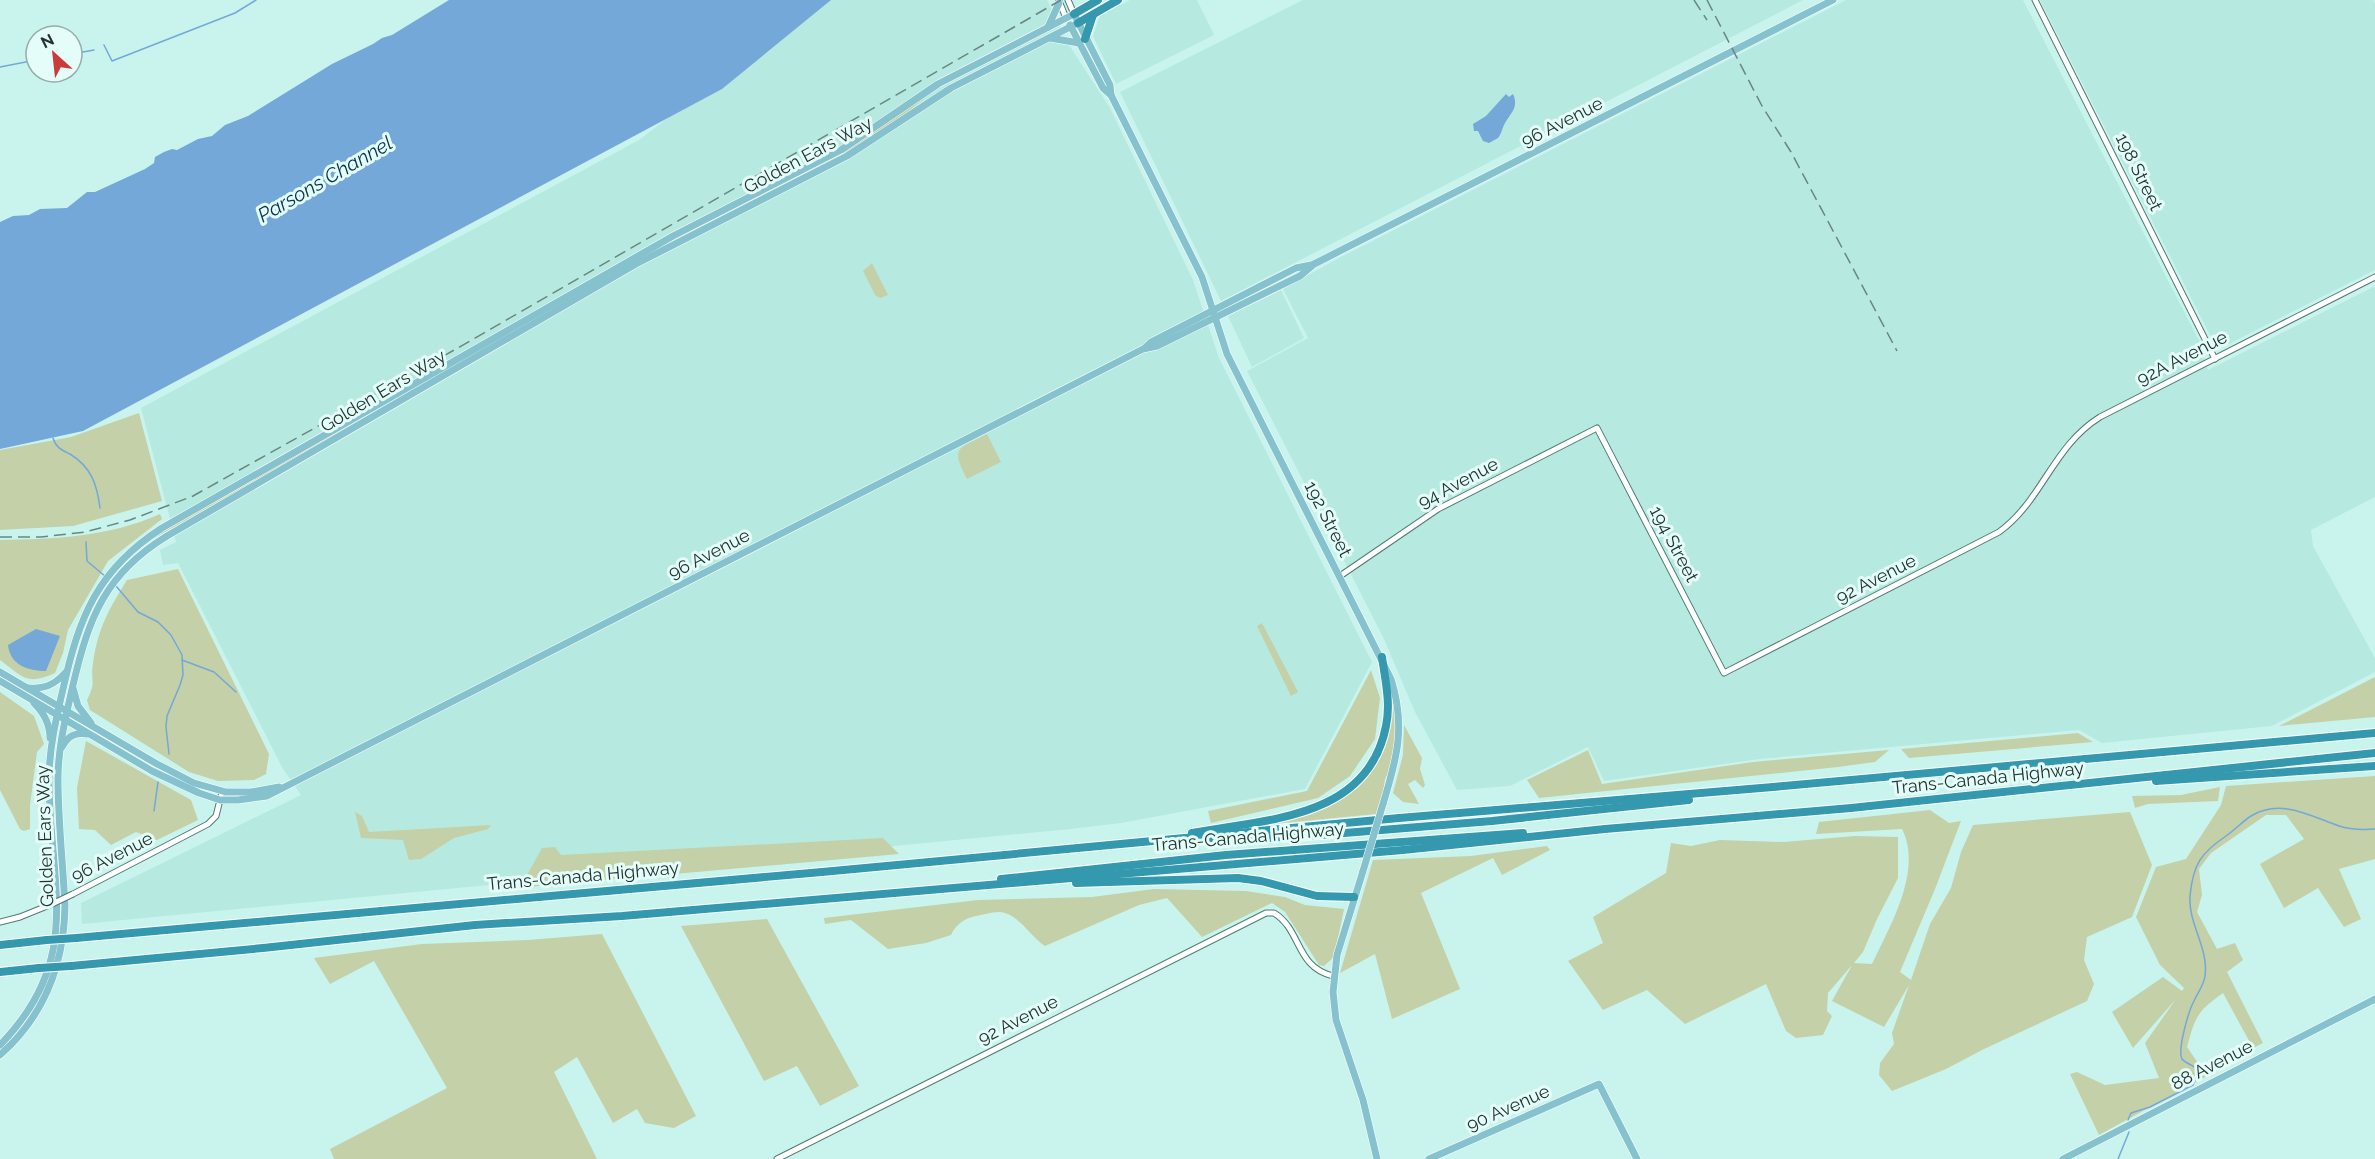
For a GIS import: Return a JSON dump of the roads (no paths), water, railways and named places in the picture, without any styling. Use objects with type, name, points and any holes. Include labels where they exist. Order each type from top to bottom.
[{"type":"highway","name":"Golden Ears Way","points":[[1070,16],[1098,0]]},
{"type":"highway","name":"Golden Ears Way","points":[[1074,25],[1118,0]]},
{"type":"highway","points":[[1082,41],[1093,15]]},
{"type":"highway","points":[[1142,843],[1313,810],[1340,797],[1362,778],[1377,753],[1386,725],[1387,699],[1382,657]]},
{"type":"highway","name":"Trans-Canada Highway","points":[[0,945],[1399,818],[2372,733]]},
{"type":"highway","name":"Trans-Canada Highway","points":[[0,972],[263,948],[429,929],[622,916],[1403,850],[1851,808],[2375,753]]},
{"type":"highway","points":[[2095,783],[2179,780],[2375,766]]},
{"type":"highway","name":"Trans-Canada Highway","points":[[896,892],[1226,855],[1482,835],[1605,830]]},
{"type":"highway","points":[[1048,881],[1080,883],[1238,878],[1317,896],[1354,897]]},
{"type":"main road","name":"96 Avenue","points":[[221,796],[288,785],[1143,349],[1157,346],[1213,315],[1300,276],[1314,264],[1831,0]]},
{"type":"main road","points":[[1048,27],[1059,2]]},
{"type":"main road","name":"192 Street","points":[[1070,16],[1082,41],[1110,84],[1111,95],[1202,277],[1227,354],[1382,657],[1396,694],[1400,742],[1337,956],[1334,976],[1335,1012],[1363,1100],[1377,1159]]},
{"type":"main road","name":"Golden Ears Way","points":[[0,1045],[34,1002],[51,963],[55,947],[58,909],[50,795],[51,750],[58,711],[76,634],[103,582],[125,556],[162,528],[270,465],[673,236],[841,150],[927,91],[1070,16]]},
{"type":"main road","name":"Golden Ears Way","points":[[0,1055],[16,1039],[39,1006],[58,964],[65,906],[58,779],[66,711],[85,637],[95,612],[112,584],[139,556],[167,536],[636,264],[847,156],[942,93],[1074,25]]},
{"type":"main road","points":[[1050,38],[1082,41]]},
{"type":"main road","points":[[26,692],[51,686],[67,671]]},
{"type":"main road","points":[[0,672],[26,692],[58,711],[65,720],[152,771],[199,793],[221,796]]},
{"type":"main road","points":[[0,681],[26,692],[42,711],[50,731],[51,750]]},
{"type":"main road","points":[[73,686],[78,706],[97,729]]},
{"type":"main road","points":[[58,711],[66,711],[221,796]]},
{"type":"main road","points":[[60,752],[72,735],[79,733],[91,735]]},
{"type":"main road","name":"88 Avenue","points":[[2063,1159],[2375,999]]},
{"type":"main road","name":"90 Avenue","points":[[1429,1159],[1599,1084],[1637,1159]]},
{"type":"street","name":"192 Street","points":[[1068,0],[1070,16]]},
{"type":"street","name":"198 Street","points":[[2036,0],[2215,359]]},
{"type":"street","name":"192 Street","points":[[1059,2],[1070,16]]},
{"type":"street","name":"92A Avenue","points":[[2031,499],[2064,448],[2087,426],[2375,278]]},
{"type":"street","name":"94 Avenue","points":[[1340,576],[1438,509],[1597,428]]},
{"type":"street","name":"194 Street","points":[[1597,428],[1724,673]]},
{"type":"street","name":"92 Avenue","points":[[1724,673],[1990,538],[2014,520],[2031,499]]},
{"type":"street","name":"96 Avenue","points":[[0,922],[20,917],[52,904],[208,824],[216,816],[221,796]]},
{"type":"street","name":"92 Avenue","points":[[777,1159],[1261,914],[1275,913],[1283,920],[1314,968],[1334,976]]},
{"type":"water","name":"Parsons Channel","points":[[449,0],[831,0],[722,89],[83,431],[0,449],[0,222],[13,216],[29,215],[40,209],[67,208],[87,192],[95,192],[145,169],[154,163],[155,157],[164,152],[177,150],[198,139],[212,136],[225,125],[248,116],[332,64],[392,35]]},
{"type":"water","points":[[1506,94],[1509,97],[1513,94],[1515,103],[1513,110],[1498,138],[1489,143],[1483,141],[1478,131],[1474,131],[1473,124],[1486,116]]},
{"type":"water","points":[[36,629],[60,636],[46,671],[21,666],[9,652],[8,645]]},
{"type":"waterway","points":[[104,45],[112,61],[235,13],[256,0]]},
{"type":"waterway","points":[[84,52],[94,50]]},
{"type":"waterway","points":[[0,67],[24,62]]},
{"type":"waterway","points":[[53,438],[62,450],[77,459],[88,470],[95,484],[100,508]]},
{"type":"waterway","points":[[86,542],[87,561],[106,577]]},
{"type":"waterway","points":[[116,586],[138,612],[158,622],[171,635],[182,655],[183,675],[167,716],[169,754]]},
{"type":"waterway","points":[[182,660],[214,672],[236,692]]},
{"type":"waterway","points":[[154,811],[158,782]]},
{"type":"waterway","points":[[2128,1120],[2131,1113],[2150,1107],[2193,1085],[2197,1075],[2197,1069],[2182,1059],[2181,1047],[2189,1013],[2205,976],[2204,956],[2190,906],[2193,876],[2204,854],[2251,816],[2273,809],[2295,810],[2348,828],[2375,829]]},
{"type":"waterway","points":[[2118,1159],[2129,1132]]},
{"type":"railway","points":[[0,537],[41,537],[85,532],[130,520],[193,496],[456,349],[1061,0]]},
{"type":"railway","points":[[1694,0],[1707,20]]},
{"type":"railway","points":[[1707,0],[1762,106],[1791,152],[1897,351]]}]
